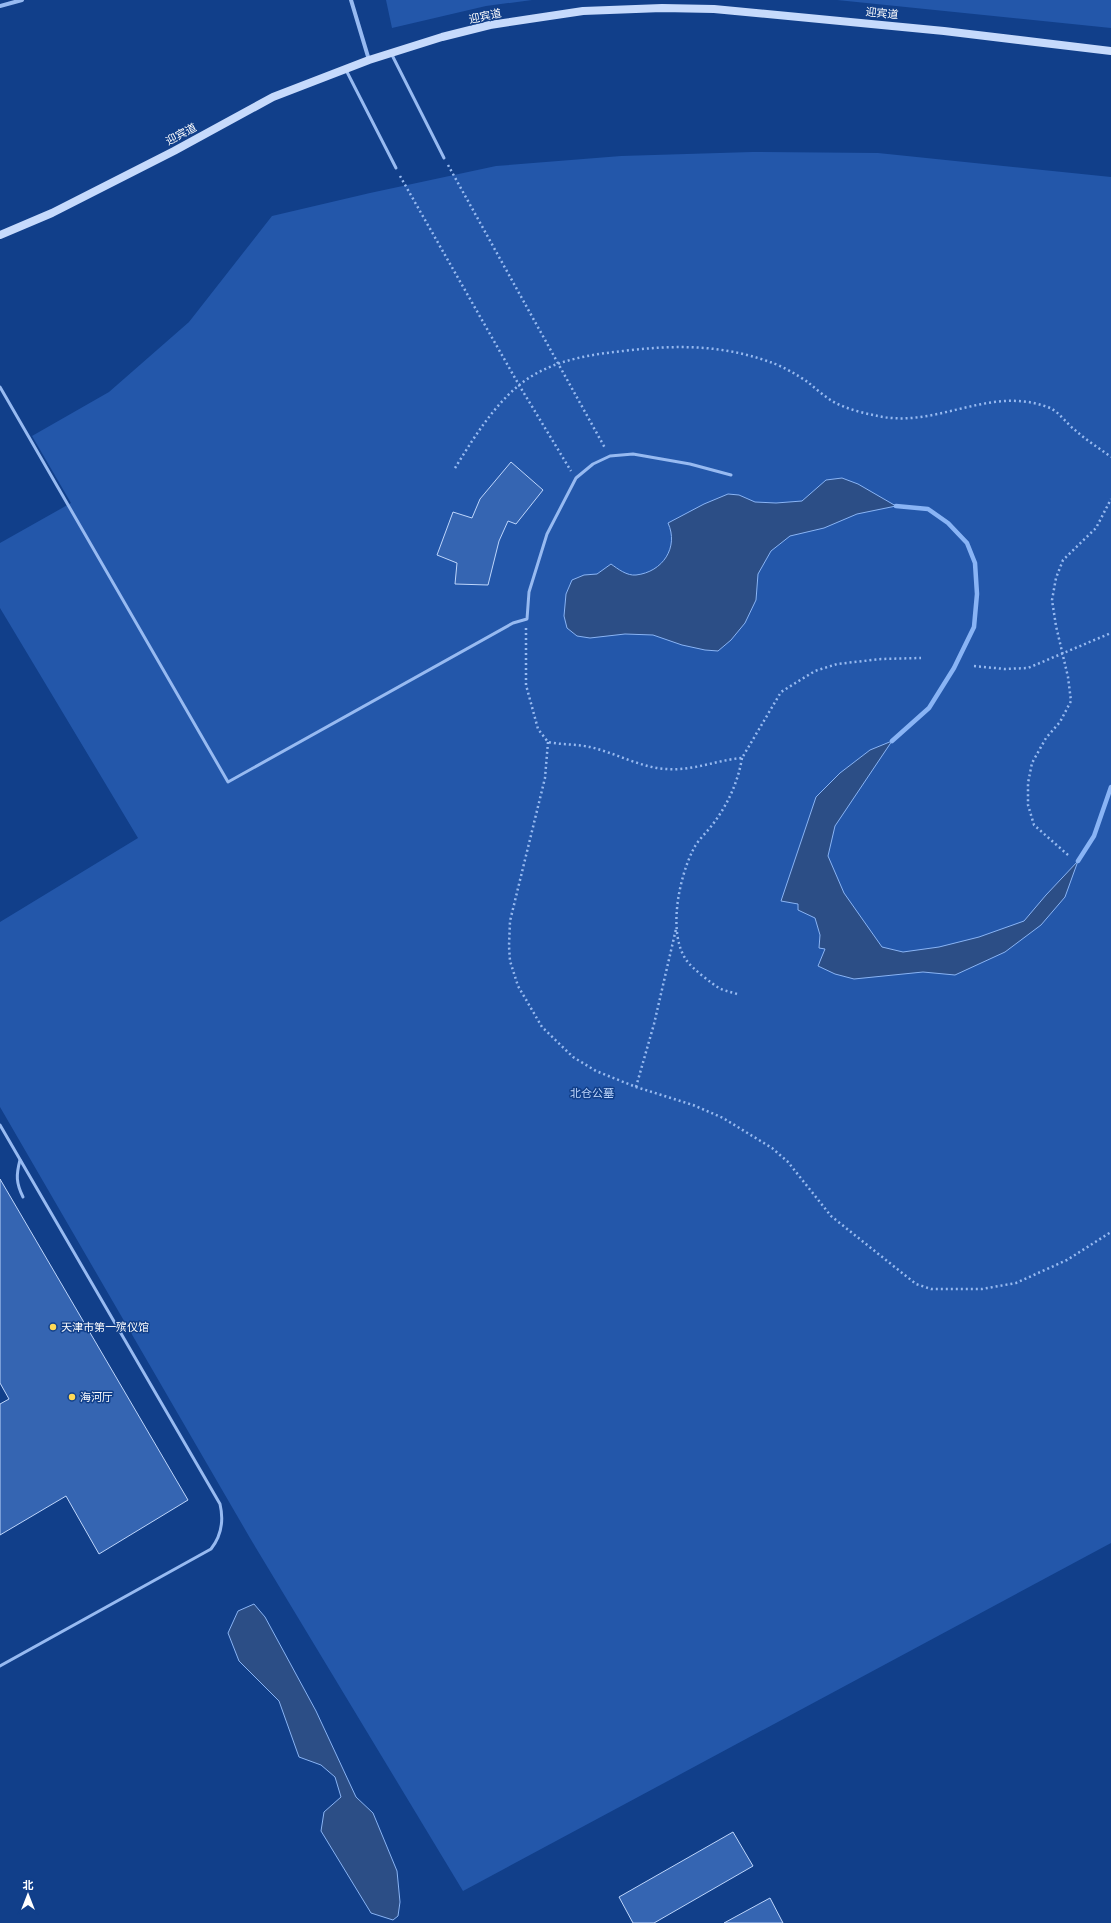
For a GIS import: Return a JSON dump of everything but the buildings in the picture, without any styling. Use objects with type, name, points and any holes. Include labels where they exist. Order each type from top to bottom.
[{"type":"street","points":[[0,6],[22,0]]},
{"type":"street","points":[[351,0],[369,60]]},
{"type":"street","name":"迎宾道","points":[[0,235],[65,206],[174,151],[273,97],[369,60],[442,36],[490,25],[583,12],[662,8],[714,9],[821,18],[1111,51]]},
{"type":"lane","points":[[391,53],[444,158]]},
{"type":"lane","points":[[346,70],[396,168]]},
{"type":"lane","points":[[0,387],[228,782],[513,623],[527,619],[529,592],[543,546],[560,506],[576,478],[593,464],[610,456],[632,454],[653,456],[731,475]]},
{"type":"lane","points":[[0,1125],[220,1504],[223,1517],[222,1528],[216,1541],[210,1549],[0,1666]]},
{"type":"lane","points":[[20,1160],[16,1177],[17,1186],[23,1197]]},
{"type":"path","points":[[444,158],[610,456]]},
{"type":"path","points":[[396,168],[519,385],[576,478]]},
{"type":"path","points":[[455,468],[475,436],[496,408],[519,385],[558,363],[589,355],[658,347],[688,346],[716,348],[737,352],[771,362],[806,381],[832,401],[851,409],[879,417],[894,418],[930,416],[1003,400],[1025,401],[1052,409],[1075,431],[1111,457]]},
{"type":"path","points":[[1068,855],[1034,825],[1028,805],[1028,784],[1032,763],[1046,738],[1060,722],[1071,701],[1068,677],[1052,600],[1056,578],[1063,560],[1096,528],[1111,500]]},
{"type":"path","points":[[527,619],[525,638],[526,685],[538,729],[548,742],[545,778],[510,921],[509,946],[510,961],[518,986],[542,1028],[573,1057],[596,1071],[636,1087],[693,1105],[724,1118],[772,1148],[788,1162],[831,1216],[916,1284],[931,1289],[982,1289],[1016,1282],[1067,1260],[1111,1232]]},
{"type":"path","points":[[974,666],[1005,669],[1028,668],[1111,633]]},
{"type":"path","points":[[737,994],[719,988],[687,962],[679,944],[676,926],[676,910],[687,865],[693,849],[719,817],[731,795],[738,779],[742,758],[781,692],[797,682],[815,672],[837,664],[874,660],[921,658]]},
{"type":"path","points":[[548,742],[589,747],[666,770],[685,769],[725,759],[742,758]]},
{"type":"path","points":[[636,1087],[654,1024],[676,926]]},
{"type":"green space","points":[[386,0],[532,0],[486,6],[392,28]]},
{"type":"green space","points":[[837,0],[1111,0],[1111,28]]},
{"type":"green space","name":"北仓公墓","points":[[752,152],[878,153],[1111,177],[1111,1543],[463,1891],[250,1538],[0,1107],[0,922],[138,838],[0,608],[0,543],[71,503],[32,436],[109,392],[189,322],[272,216],[496,166],[621,156]]},
{"type":"shaded area","points":[[842,478],[858,484],[896,506],[857,514],[824,528],[790,536],[771,551],[758,574],[756,600],[745,623],[731,640],[718,651],[682,645],[653,635],[625,634],[590,638],[577,636],[567,628],[564,616],[566,594],[572,580],[584,575],[597,574],[611,564],[623,572],[633,575],[646,573],[654,569],[661,564],[670,549],[671,532],[668,523],[704,504],[728,494],[739,495],[755,502],[776,503],[802,501],[826,480]]},
{"type":"shaded area","points":[[892,741],[835,826],[828,856],[844,893],[882,947],[903,952],[939,947],[979,937],[1024,921],[1078,861],[1065,897],[1041,925],[1005,952],[955,975],[923,972],[854,979],[835,974],[818,966],[825,949],[819,948],[820,935],[815,918],[798,910],[798,904],[781,901],[816,797],[840,773],[870,750]]},
{"type":"shaded area","points":[[254,1604],[265,1617],[316,1711],[356,1797],[373,1813],[397,1871],[400,1902],[398,1916],[393,1920],[371,1913],[321,1831],[324,1812],[341,1797],[335,1777],[321,1765],[299,1757],[279,1701],[239,1661],[228,1633],[238,1611]]},
{"type":"waterway","points":[[892,741],[929,708],[954,668],[974,627],[977,594],[975,563],[967,543],[948,523],[928,509],[896,506]]},
{"type":"waterway","points":[[1078,861],[1094,836],[1111,787]]},
{"type":"place","name":"天津市第一殡仪馆","points":[[53,1327]]},
{"type":"place","name":"海河厅","points":[[72,1397]]}]
